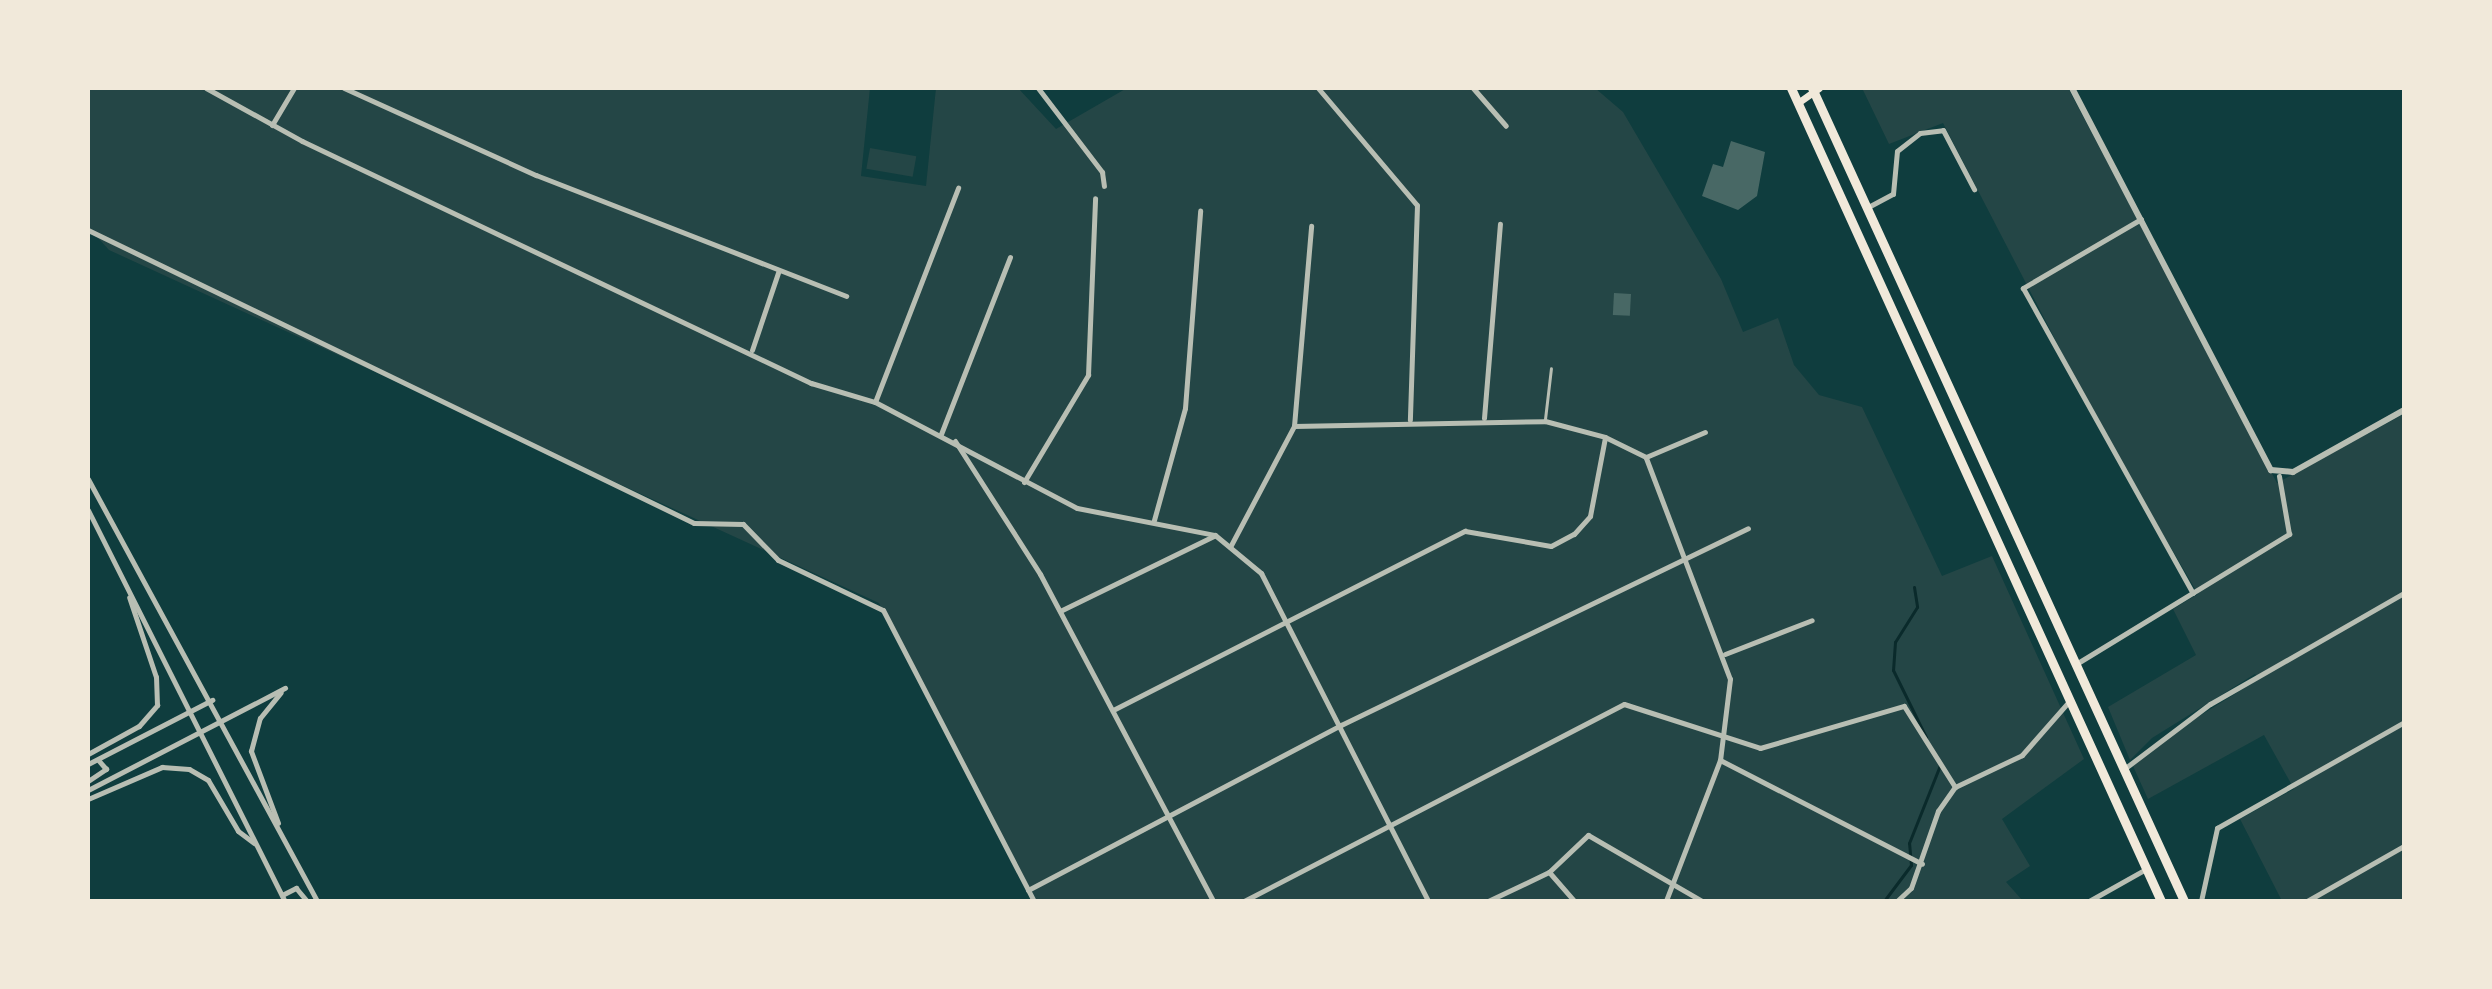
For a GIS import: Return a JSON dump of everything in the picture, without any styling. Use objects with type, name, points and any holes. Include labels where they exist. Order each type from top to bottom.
[{"type":"highway","points":[[1791,88],[2072,698],[2161,901]]},
{"type":"highway","points":[[1815,90],[2184,901]]},
{"type":"main road","points":[[1799,102],[1815,90]]},
{"type":"street","points":[[206,88],[272,125],[752,350],[811,383],[875,402],[954,440],[1024,482],[1077,508],[1154,520],[1215,535],[1261,573],[1428,901]]},
{"type":"street","points":[[272,125],[294,88]]},
{"type":"street","points":[[344,88],[536,175],[846,296]]},
{"type":"street","points":[[1038,88],[1102,172],[1104,186]]},
{"type":"street","points":[[1318,88],[1417,205],[1410,420]]},
{"type":"street","points":[[1473,88],[1506,126]]},
{"type":"street","points":[[2072,88],[2263,458],[2279,476],[2289,534],[2076,664]]},
{"type":"street","points":[[1870,206],[1893,194],[1891,164],[1906,140],[1943,130],[1974,189]]},
{"type":"street","points":[[875,402],[958,188]]},
{"type":"street","points":[[1024,482],[1088,375],[1095,198]]},
{"type":"street","points":[[1154,520],[1185,408],[1200,211]]},
{"type":"street","points":[[2141,219],[2023,288],[2193,593]]},
{"type":"street","points":[[1484,418],[1500,224]]},
{"type":"street","points":[[1230,547],[1294,426],[1311,226]]},
{"type":"street","points":[[88,230],[694,523],[743,524],[778,560],[883,610],[1034,901]]},
{"type":"street","points":[[941,434],[1010,257]]},
{"type":"street","points":[[752,350],[779,270]]},
{"type":"street","points":[[2279,476],[2404,410]]},
{"type":"street","points":[[1294,426],[1484,418],[1545,421],[1605,437],[1646,457],[1681,555],[1725,654],[1727,737],[1666,901]]},
{"type":"street","points":[[1646,457],[1705,432]]},
{"type":"street","points":[[1113,710],[1286,619],[1465,531],[1551,546],[1574,534],[1590,516],[1605,437]]},
{"type":"street","points":[[954,440],[1060,611],[1213,901]]},
{"type":"street","points":[[88,479],[212,700],[317,901]]},
{"type":"street","points":[[88,510],[197,733],[284,898],[296,888],[307,901]]},
{"type":"street","points":[[1028,890],[1341,725],[1681,555],[1748,528]]},
{"type":"street","points":[[1060,611],[1215,535]]},
{"type":"street","points":[[2123,769],[2210,704],[2404,593]]},
{"type":"street","points":[[88,754],[139,726],[157,705],[156,677],[130,596]]},
{"type":"street","points":[[1725,654],[1812,620]]},
{"type":"street","points":[[88,790],[285,688],[260,718],[251,751],[279,828]]},
{"type":"street","points":[[1897,901],[1922,864],[1938,811],[1955,787],[2022,755],[2072,698]]},
{"type":"street","points":[[88,764],[212,700]]},
{"type":"street","points":[[1244,901],[1624,704],[1760,748],[1904,706],[1955,787]]},
{"type":"street","points":[[2201,901],[2217,828],[2404,722]]},
{"type":"street","points":[[88,781],[106,769],[96,760]]},
{"type":"street","points":[[1720,760],[1922,864]]},
{"type":"street","points":[[88,799],[162,767],[189,769],[208,780],[238,831],[256,845]]},
{"type":"street","points":[[1488,901],[1549,872],[1588,835],[1702,901]]},
{"type":"street","points":[[2307,901],[2404,846]]},
{"type":"street","points":[[2089,901],[2147,869]]},
{"type":"street","points":[[1549,872],[1574,901]]},
{"type":"lane","points":[[1545,421],[1551,368]]},
{"type":"shaded area","points":[[88,88],[870,88],[861,176],[926,186],[936,88],[1018,88],[1056,129],[1127,88],[1595,88],[1623,112],[1721,279],[1743,332],[1778,318],[1794,365],[1819,395],[1862,407],[1942,576],[1992,556],[2084,759],[2002,819],[2030,866],[2006,882],[2023,901],[1037,901],[879,603],[109,250],[88,227]]},
{"type":"shaded area","points":[[1862,88],[2068,88],[2277,483],[2404,414],[2404,901],[2282,901],[2240,819],[2294,789],[2264,735],[2148,799],[2133,766],[2156,743],[2259,679],[2255,674],[2152,738],[2130,760],[2108,707],[2196,655],[2173,609],[2198,594],[2101,428],[1943,123],[1889,144]]},
{"type":"shaded area","points":[[870,148],[916,156],[913,177],[866,169]]},
{"type":"building","points":[[1731,141],[1765,152],[1757,196],[1738,210],[1702,196],[1713,164],[1723,167]]},
{"type":"building","points":[[1614,293],[1631,294],[1630,316],[1613,315]]},
{"type":"waterway","points":[[1914,587],[1917,607],[1895,642],[1893,670],[1926,737]]},
{"type":"waterway","points":[[1884,901],[1911,865],[1909,843],[1940,765]]}]
